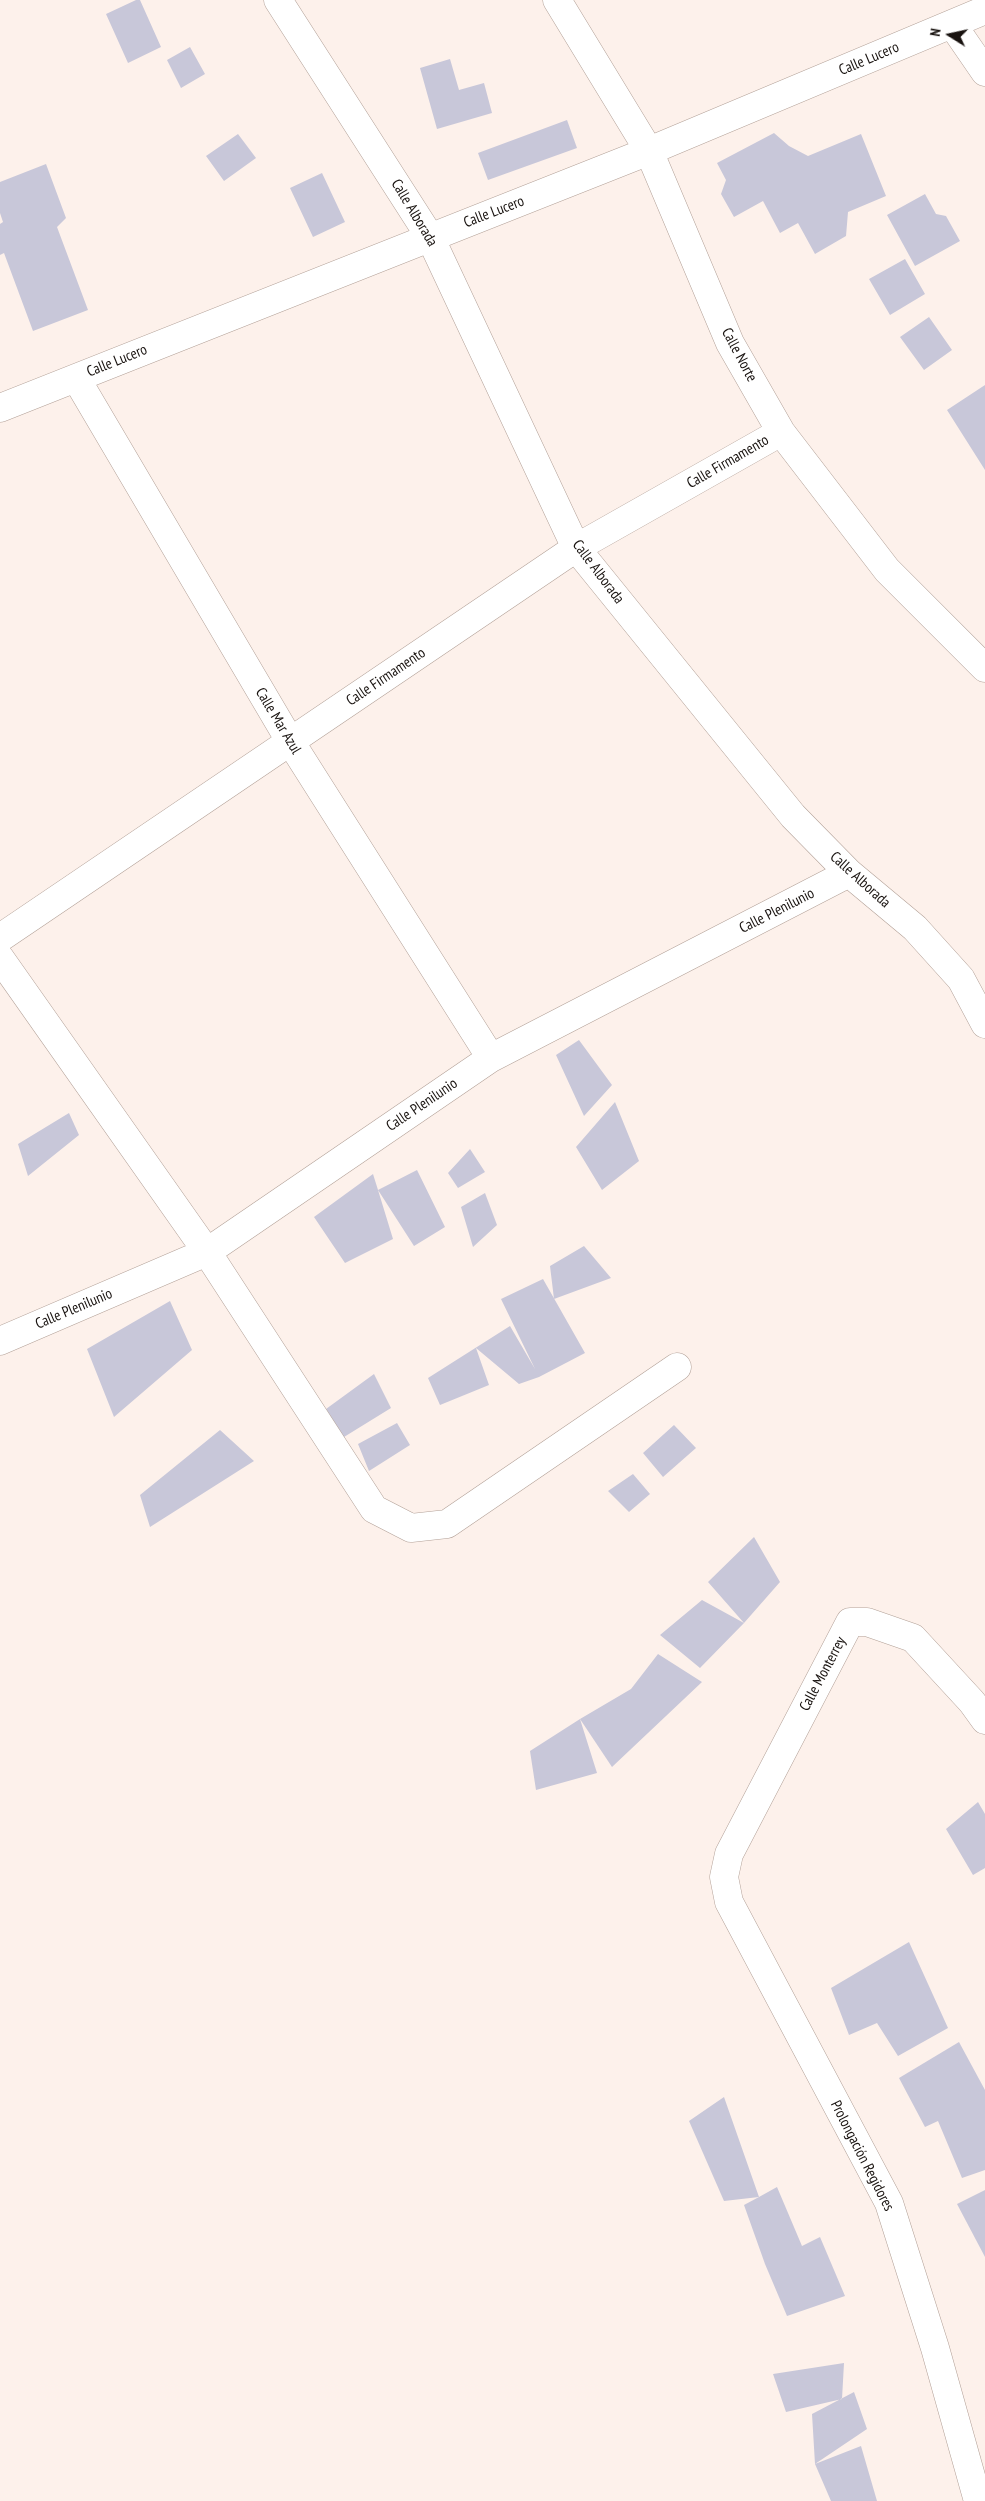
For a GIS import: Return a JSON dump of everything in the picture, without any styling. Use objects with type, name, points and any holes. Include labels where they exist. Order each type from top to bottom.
[{"type":"street","name":"Calle Alborada","points":[[278,0],[430,237],[576,548],[793,816],[849,873],[915,928],[961,980],[985,1024]]},
{"type":"street","name":"Calle Norte","points":[[557,0],[649,151],[730,343],[781,432],[888,570],[985,668]]},
{"type":"street","name":"Calle Lucero","points":[[0,408],[649,151],[985,10]]},
{"type":"street","points":[[952,24],[985,72]]},
{"type":"street","name":"Calle Mar Azul","points":[[76,378],[290,741],[490,1058]]},
{"type":"street","name":"Calle Firmamento","points":[[0,938],[576,548],[781,432]]},
{"type":"street","name":"Calle Plenilunio","points":[[0,1341],[207,1252],[490,1058],[849,873]]},
{"type":"street","points":[[0,958],[207,1252],[374,1509],[410,1528],[447,1524],[677,1367]]},
{"type":"street","name":"Calle Monterrey","points":[[729,1854],[850,1622],[867,1622],[913,1638],[972,1702],[985,1720]]},
{"type":"street","name":"Prolongación Regidores","points":[[729,1854],[724,1877],[729,1902],[889,2203],[935,2348],[978,2501]]},
{"type":"building","points":[[136,0],[140,0],[161,47],[128,63],[106,14]]},
{"type":"building","points":[[190,47],[205,74],[181,88],[167,60]]},
{"type":"building","points":[[450,59],[459,90],[484,83],[492,113],[437,129],[420,68]]},
{"type":"building","points":[[567,120],[577,148],[488,180],[478,153]]},
{"type":"building","points":[[774,133],[789,146],[808,156],[861,134],[886,196],[848,212],[846,236],[815,254],[798,223],[780,233],[763,201],[734,217],[721,194],[726,180],[717,163]]},
{"type":"building","points":[[238,134],[256,158],[224,181],[206,156]]},
{"type":"building","points":[[46,164],[66,218],[57,227],[88,310],[33,331],[4,253],[0,255],[0,224],[3,222],[0,213],[0,182]]},
{"type":"building","points":[[322,173],[345,222],[313,237],[290,188]]},
{"type":"building","points":[[925,194],[936,214],[946,216],[960,241],[915,266],[887,215]]},
{"type":"building","points":[[905,259],[925,294],[890,315],[869,279]]},
{"type":"building","points":[[929,317],[952,350],[924,370],[900,337]]},
{"type":"building","points":[[985,385],[985,470],[947,410]]},
{"type":"building","points":[[579,1040],[612,1085],[584,1116],[556,1055]]},
{"type":"building","points":[[615,1102],[639,1161],[602,1190],[576,1147]]},
{"type":"building","points":[[69,1113],[79,1135],[28,1176],[18,1144]]},
{"type":"building","points":[[470,1149],[485,1172],[458,1188],[448,1173]]},
{"type":"building","points":[[417,1170],[445,1227],[414,1246],[378,1190]]},
{"type":"building","points":[[373,1174],[393,1239],[345,1263],[314,1217]]},
{"type":"building","points":[[485,1193],[497,1225],[473,1247],[461,1207]]},
{"type":"building","points":[[584,1246],[611,1278],[554,1299],[550,1266]]},
{"type":"building","points":[[543,1279],[585,1353],[539,1377],[519,1384],[476,1348],[489,1385],[440,1405],[428,1378],[510,1326],[535,1369],[501,1299]]},
{"type":"building","points":[[170,1301],[192,1350],[114,1417],[87,1349]]},
{"type":"building","points":[[374,1374],[391,1408],[344,1437],[326,1409]]},
{"type":"building","points":[[397,1423],[410,1445],[369,1471],[358,1444]]},
{"type":"building","points":[[674,1425],[696,1448],[663,1477],[643,1453]]},
{"type":"building","points":[[220,1430],[254,1461],[150,1527],[140,1495]]},
{"type":"building","points":[[633,1474],[650,1494],[629,1512],[608,1491]]},
{"type":"building","points":[[754,1537],[780,1582],[744,1623],[708,1582]]},
{"type":"building","points":[[702,1600],[744,1623],[700,1668],[660,1635]]},
{"type":"building","points":[[658,1654],[702,1682],[612,1767],[580,1719],[631,1689]]},
{"type":"building","points":[[580,1719],[597,1773],[536,1790],[530,1751]]},
{"type":"building","points":[[978,1802],[985,1814],[985,1868],[973,1875],[946,1829]]},
{"type":"building","points":[[909,1942],[948,2028],[898,2056],[877,2023],[849,2035],[831,1988]]},
{"type":"building","points":[[959,2042],[985,2090],[985,2170],[962,2178],[938,2121],[925,2127],[899,2078]]},
{"type":"building","points":[[724,2097],[759,2197],[724,2201],[689,2121]]},
{"type":"building","points":[[777,2187],[802,2246],[820,2237],[845,2296],[787,2316],[765,2264],[744,2205]]},
{"type":"building","points":[[985,2190],[985,2257],[957,2204]]},
{"type":"building","points":[[844,2363],[842,2399],[786,2412],[773,2374]]},
{"type":"building","points":[[854,2392],[867,2429],[815,2464],[812,2414]]},
{"type":"building","points":[[861,2446],[877,2501],[831,2501],[815,2464]]}]
